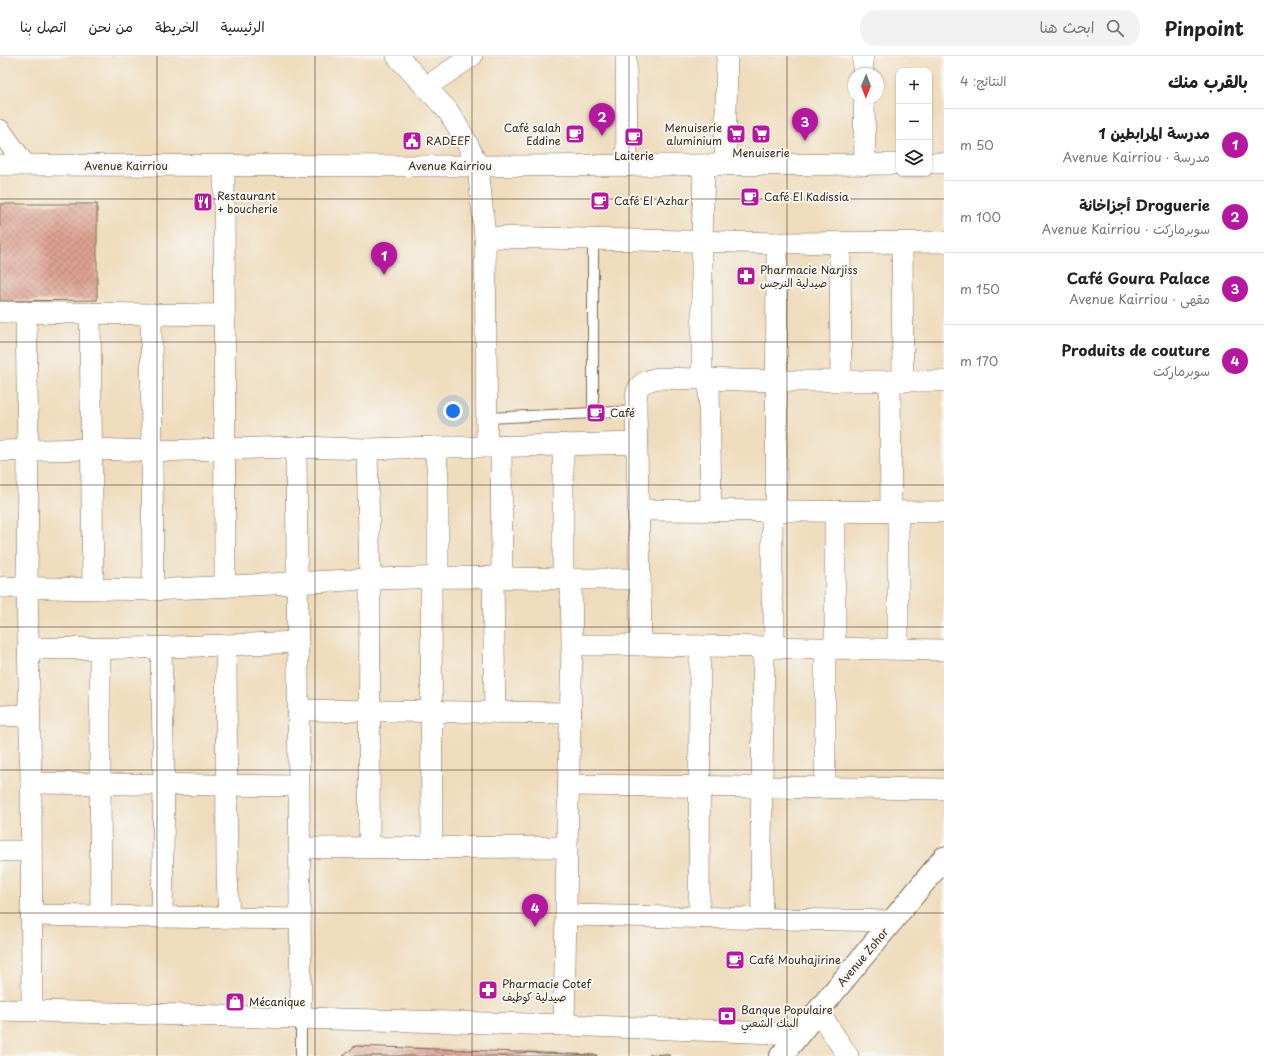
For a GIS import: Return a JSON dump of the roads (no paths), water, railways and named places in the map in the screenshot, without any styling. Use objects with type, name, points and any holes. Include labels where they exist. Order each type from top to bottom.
[{"type":"main road","name":"Avenue Zohor","points":[[781,1056],[944,858]]},
{"type":"street","points":[[397,56],[448,111],[464,137],[478,166],[485,237],[487,418],[494,447],[497,578],[495,712]]},
{"type":"street","points":[[426,87],[472,56]]},
{"type":"street","points":[[626,56],[627,166]]},
{"type":"street","points":[[726,165],[727,56]]},
{"type":"street","points":[[863,56],[863,68]]},
{"type":"street","points":[[864,104],[865,164]]},
{"type":"street","points":[[0,130],[25,165]]},
{"type":"street","points":[[932,163],[944,163]]},
{"type":"street","name":"Avenue Kairriou","points":[[0,165],[627,166],[896,164]]},
{"type":"street","points":[[704,165],[702,241],[711,511]]},
{"type":"street","points":[[224,166],[224,587]]},
{"type":"street","points":[[485,237],[777,243],[944,242]]},
{"type":"street","points":[[762,918],[762,787],[769,647],[774,613],[772,600],[777,243]]},
{"type":"street","points":[[840,243],[841,381]]},
{"type":"street","points":[[898,649],[895,512],[896,381],[902,243]]},
{"type":"street","points":[[0,312],[224,315]]},
{"type":"street","points":[[26,312],[28,450],[27,587],[31,783],[32,1010]]},
{"type":"street","points":[[90,313],[93,588]]},
{"type":"street","points":[[151,314],[153,590]]},
{"type":"street","points":[[641,645],[638,443],[636,411],[637,390],[642,383],[658,378],[776,381],[944,381]]},
{"type":"street","points":[[0,451],[91,449],[152,451],[296,448],[367,449],[435,446],[494,447],[638,443]]},
{"type":"street","points":[[564,444],[567,579],[572,645],[564,1025]]},
{"type":"street","points":[[432,848],[431,712],[438,476],[435,446]]},
{"type":"street","points":[[296,448],[301,1018]]},
{"type":"street","points":[[367,449],[370,579],[369,847]]},
{"type":"street","points":[[638,510],[944,512]]},
{"type":"street","points":[[825,788],[835,512]]},
{"type":"street","points":[[0,587],[153,590],[298,584],[370,579],[640,578]]},
{"type":"street","points":[[28,648],[161,648],[298,642]]},
{"type":"street","points":[[226,645],[226,786],[229,918]]},
{"type":"street","points":[[572,645],[944,650]]},
{"type":"street","points":[[699,918],[700,646]]},
{"type":"street","points":[[161,648],[164,785],[162,917]]},
{"type":"street","points":[[100,649],[102,916]]},
{"type":"street","points":[[298,710],[571,713]]},
{"type":"street","points":[[0,716],[30,716]]},
{"type":"street","points":[[31,783],[298,786]]},
{"type":"street","points":[[568,785],[944,790]]},
{"type":"street","points":[[300,848],[567,847]]},
{"type":"street","points":[[0,851],[31,851]]},
{"type":"street","points":[[31,915],[300,919]]},
{"type":"street","points":[[566,915],[893,921]]},
{"type":"street","points":[[0,1010],[564,1025],[799,1034]]},
{"type":"street","points":[[818,1011],[848,1056]]},
{"type":"lane","points":[[593,239],[594,413]]},
{"type":"lane","points":[[487,418],[636,411]]},
{"type":"lane","points":[[301,1018],[301,1056]]},
{"type":"place","name":"Café salah Eddine","points":[[575,134]]},
{"type":"place","name":"Menuiserie aluminium","points":[[736,134]]},
{"type":"place","name":"Menuiserie","points":[[761,134]]},
{"type":"place","name":"Droguerie أجزاخانة","points":[[602,136]]},
{"type":"place","name":"Laiterie","points":[[634,137]]},
{"type":"place","name":"RADEEF","points":[[412,141]]},
{"type":"place","name":"Café Goura Palace","points":[[805,141]]},
{"type":"place","name":"Café El Kadissia","points":[[750,197]]},
{"type":"place","name":"Café El Azhar","points":[[600,201]]},
{"type":"place","name":"Restaurant + boucherie","points":[[203,202]]},
{"type":"place","name":"مدرسة المرابطين 1","points":[[384,275]]},
{"type":"place","name":"Pharmacie Narjiss صيدلية النرجس","points":[[746,276]]},
{"type":"place","name":"Café","points":[[596,413]]},
{"type":"place","name":"Produits de couture","points":[[535,927]]},
{"type":"place","name":"Café Mouhajirine","points":[[735,960]]},
{"type":"place","name":"Pharmacie Cotef صيدلية كوطيف","points":[[488,990]]},
{"type":"place","name":"Mécanique","points":[[235,1002]]},
{"type":"place","name":"Banque Populaire البنك الشعبي","points":[[727,1016]]}]
